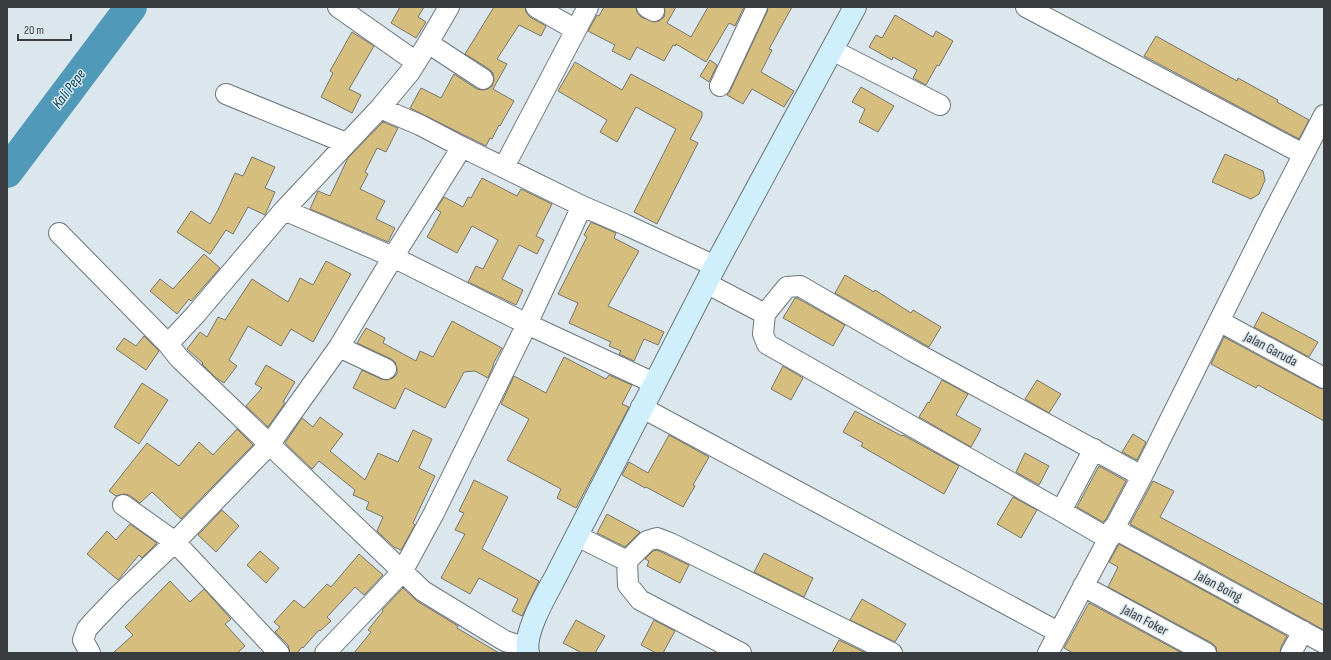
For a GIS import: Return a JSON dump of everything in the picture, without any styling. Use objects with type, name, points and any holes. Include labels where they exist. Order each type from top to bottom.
[{"type":"main road","points":[[528,650],[528,638],[531,627],[641,407],[855,7]]},
{"type":"street","points":[[338,7],[416,62]]},
{"type":"street","points":[[168,344],[196,314],[284,210],[380,108],[416,62],[448,7]]},
{"type":"street","points":[[536,7],[576,30]]},
{"type":"street","points":[[504,167],[588,7]]},
{"type":"street","points":[[720,86],[757,7]]},
{"type":"street","points":[[1026,7],[1302,154]]},
{"type":"street","points":[[428,43],[483,79]]},
{"type":"street","points":[[832,50],[940,105]]},
{"type":"street","points":[[226,94],[346,143]]},
{"type":"street","points":[[380,108],[420,125],[582,206],[626,225],[711,274],[765,314],[786,287],[800,286],[920,355],[1142,476]]},
{"type":"street","points":[[641,407],[1055,646],[1083,586],[1142,476],[1302,154],[1324,115]]},
{"type":"street","points":[[90,653],[83,640],[87,629],[119,595],[175,542],[269,445],[339,346],[462,147]]},
{"type":"street","points":[[334,650],[402,572],[434,513],[527,324],[582,206]]},
{"type":"street","points":[[284,210],[393,257],[527,324],[654,383]]},
{"type":"street","points":[[59,233],[168,344],[179,358],[423,591],[505,641],[528,650]]},
{"type":"street","name":"Jalan Boing","points":[[765,314],[763,334],[767,344],[1061,511],[1111,534],[1324,643]]},
{"type":"street","name":"Jalan Garuda","points":[[1219,321],[1324,378]]},
{"type":"street","points":[[339,346],[386,369]]},
{"type":"street","points":[[1061,511],[1094,450]]},
{"type":"street","points":[[123,505],[175,542],[279,653]]},
{"type":"street","points":[[577,536],[627,561]]},
{"type":"street","points":[[741,653],[640,600],[628,585],[627,561],[647,542],[657,538],[664,540],[892,653]]},
{"type":"street","name":"Jalan Foker","points":[[1083,586],[1206,653]]},
{"type":"street","points":[[1291,653],[1303,631]]},
{"type":"building","points":[[400,7],[424,7],[418,17],[426,22],[416,38],[391,23]]},
{"type":"building","points":[[494,7],[525,7],[526,12],[530,17],[546,26],[541,36],[519,25],[497,59],[507,64],[493,89],[514,101],[492,139],[490,138],[486,146],[410,108],[421,88],[441,98],[454,74],[477,89],[488,89],[492,86],[494,80],[493,73],[465,54]]},
{"type":"building","points":[[604,7],[636,7],[637,12],[641,17],[654,22],[659,21],[664,17],[664,7],[676,7],[667,23],[691,37],[708,7],[744,7],[735,26],[729,23],[706,62],[676,44],[675,46],[673,45],[664,61],[637,47],[630,60],[612,51],[615,45],[588,31],[597,15],[599,16]]},
{"type":"building","points":[[768,7],[792,7],[769,49],[772,50],[761,72],[794,91],[784,107],[752,89],[743,104],[727,95],[767,12]]},
{"type":"building","points":[[895,15],[933,37],[936,31],[953,41],[926,85],[913,78],[917,70],[893,57],[892,60],[869,47],[876,35],[882,38]]},
{"type":"building","points":[[352,32],[374,46],[349,89],[361,95],[352,113],[321,97],[333,73],[330,71]]},
{"type":"building","points":[[1156,36],[1237,81],[1238,78],[1278,100],[1277,102],[1309,120],[1299,139],[1144,56]]},
{"type":"building","points":[[710,60],[717,65],[709,82],[700,76]]},
{"type":"building","points":[[575,62],[622,90],[631,74],[702,112],[702,117],[690,139],[698,143],[657,224],[634,212],[676,129],[636,107],[617,142],[600,132],[607,120],[558,91]]},
{"type":"building","points":[[861,87],[894,106],[878,132],[859,122],[865,109],[852,102]]},
{"type":"building","points":[[383,122],[398,128],[386,152],[377,148],[365,172],[368,174],[360,189],[385,201],[376,219],[395,228],[388,242],[310,209],[318,191],[330,196],[348,158]]},
{"type":"building","points":[[1225,154],[1263,171],[1265,180],[1259,194],[1251,199],[1212,182]]},
{"type":"building","points":[[252,157],[275,167],[265,188],[275,192],[265,215],[248,207],[233,234],[226,230],[210,254],[177,232],[191,211],[210,224],[235,173],[243,176]]},
{"type":"building","points":[[482,178],[517,196],[521,189],[552,204],[536,236],[544,240],[537,254],[519,245],[502,279],[523,290],[516,305],[468,282],[476,266],[483,269],[498,240],[472,226],[457,253],[427,237],[441,212],[436,209],[444,197],[463,207],[468,197],[471,198]]},
{"type":"building","points":[[591,222],[616,233],[614,238],[639,251],[608,306],[664,332],[658,345],[644,339],[634,361],[619,354],[621,351],[609,346],[611,342],[569,323],[578,303],[558,294],[587,237],[584,235]]},
{"type":"building","points":[[204,254],[220,268],[191,301],[189,299],[177,314],[150,291],[160,279],[173,289]]},
{"type":"building","points":[[326,261],[351,274],[313,342],[291,329],[281,346],[248,326],[229,360],[237,366],[224,383],[215,377],[202,364],[203,363],[187,349],[200,332],[207,337],[218,317],[225,320],[252,279],[288,302],[300,278],[313,285]]},
{"type":"building","points":[[845,275],[874,292],[875,290],[911,313],[913,310],[941,327],[929,347],[835,293]]},
{"type":"building","points":[[795,298],[845,325],[833,346],[783,318]]},
{"type":"building","points":[[1262,312],[1318,342],[1309,357],[1254,327]]},
{"type":"building","points":[[452,321],[502,348],[493,364],[488,378],[475,371],[464,372],[445,408],[405,388],[395,409],[353,388],[362,370],[381,379],[387,380],[393,378],[397,374],[395,362],[357,343],[366,328],[385,338],[383,343],[416,361],[420,351],[433,357]]},
{"type":"building","points":[[144,336],[159,351],[146,370],[116,349],[124,338],[136,346]]},
{"type":"building","points":[[1224,337],[1319,388],[1324,389],[1324,421],[1258,385],[1256,388],[1211,364]]},
{"type":"building","points":[[564,357],[606,379],[609,375],[632,385],[622,404],[629,407],[576,508],[557,498],[561,489],[507,460],[529,419],[501,404],[514,376],[546,393]]},
{"type":"building","points":[[266,365],[295,382],[283,402],[285,403],[268,427],[246,406],[262,388],[255,384]]},
{"type":"building","points":[[783,366],[803,378],[791,400],[771,389]]},
{"type":"building","points":[[942,380],[968,394],[956,415],[981,429],[971,447],[919,417]]},
{"type":"building","points":[[1037,380],[1061,394],[1049,413],[1025,399]]},
{"type":"building","points":[[142,383],[168,400],[139,444],[114,427]]},
{"type":"building","points":[[855,411],[902,436],[903,435],[959,466],[944,494],[861,446],[863,443],[843,432]]},
{"type":"building","points":[[320,417],[343,434],[330,451],[365,480],[378,453],[398,462],[413,430],[432,439],[419,468],[435,476],[413,523],[415,525],[401,550],[394,547],[377,531],[383,517],[366,509],[369,502],[353,495],[355,490],[319,461],[312,469],[285,443],[302,418],[313,427]]},
{"type":"building","points":[[237,429],[253,445],[181,519],[152,492],[140,503],[129,495],[124,494],[116,496],[109,491],[147,443],[179,466],[199,442],[213,455]]},
{"type":"building","points":[[1133,434],[1146,442],[1137,460],[1122,452]]},
{"type":"building","points":[[669,435],[709,457],[693,485],[695,486],[683,507],[622,475],[629,462],[648,473]]},
{"type":"building","points":[[1025,453],[1049,466],[1039,485],[1016,472]]},
{"type":"building","points":[[1099,466],[1126,481],[1103,522],[1077,507]]},
{"type":"building","points":[[474,480],[508,497],[482,549],[539,581],[522,616],[512,611],[518,599],[479,578],[470,594],[441,578],[465,534],[455,530],[464,513],[459,511]]},
{"type":"building","points":[[1153,481],[1174,491],[1160,517],[1324,605],[1324,630],[1130,524]]},
{"type":"building","points":[[1013,497],[1037,510],[1021,538],[997,524]]},
{"type":"building","points":[[222,510],[239,526],[216,552],[198,535]]},
{"type":"building","points":[[607,514],[640,532],[625,547],[597,533]]},
{"type":"building","points":[[130,524],[157,543],[142,558],[139,555],[118,580],[87,554],[107,531],[116,540]]},
{"type":"building","points":[[1119,544],[1287,636],[1281,647],[1280,653],[1217,653],[1216,647],[1212,643],[1108,587],[1118,567],[1109,562]]},
{"type":"building","points":[[657,550],[689,565],[680,583],[647,566],[649,561],[645,559],[653,551]]},
{"type":"building","points":[[260,551],[279,568],[266,583],[247,565]]},
{"type":"building","points":[[764,553],[813,578],[804,597],[754,572]]},
{"type":"building","points":[[359,554],[383,575],[364,595],[355,587],[327,617],[331,621],[320,631],[319,630],[297,653],[290,653],[288,645],[275,632],[280,627],[274,622],[294,600],[304,608],[327,584],[331,587]]},
{"type":"building","points":[[170,581],[190,602],[204,589],[231,619],[225,624],[245,646],[237,653],[113,653],[133,635],[125,627]]},
{"type":"building","points":[[403,588],[417,601],[458,626],[457,628],[499,653],[354,653],[371,632],[368,630],[383,611],[382,610]]},
{"type":"building","points":[[862,599],[906,624],[895,642],[850,620]]},
{"type":"building","points":[[1089,603],[1182,653],[1073,653],[1064,648]]},
{"type":"building","points":[[576,620],[605,636],[595,653],[582,653],[563,643]]},
{"type":"building","points":[[654,620],[675,631],[663,653],[656,653],[641,645]]},
{"type":"building","points":[[839,640],[866,653],[832,653]]},
{"type":"waterway","name":"Kali Pepe","points":[[7,172],[131,7]]}]
